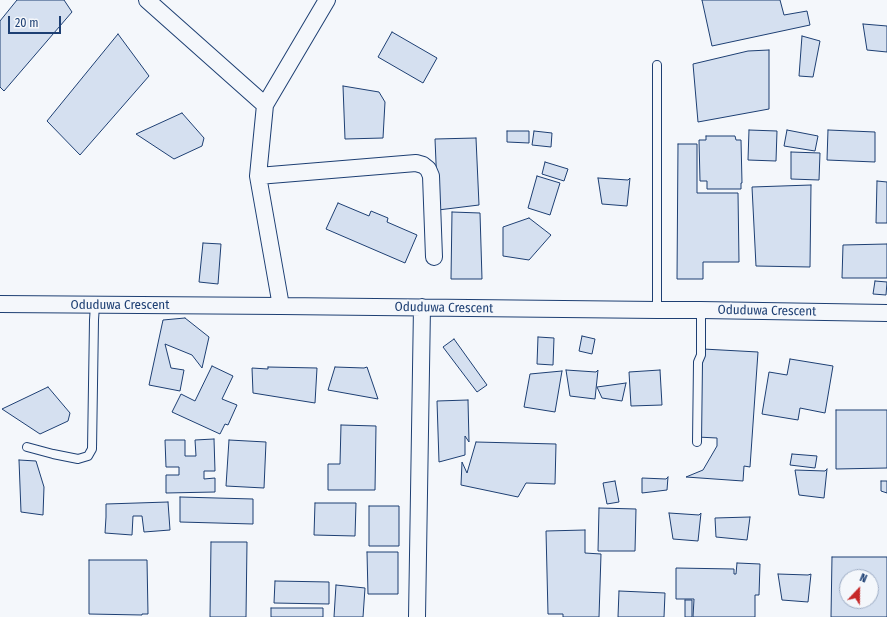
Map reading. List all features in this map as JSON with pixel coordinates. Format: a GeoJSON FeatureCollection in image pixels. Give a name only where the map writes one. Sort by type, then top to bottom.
{"type":"FeatureCollection","features":[{"type":"Feature","properties":{"kind":"street"},"geometry":{"type":"LineString","coordinates":[[148,0],[265,105]]}},
{"type":"Feature","properties":{"kind":"street"},"geometry":{"type":"LineString","coordinates":[[281,306],[258,176],[265,105],[327,0]]}},
{"type":"Feature","properties":{"kind":"street"},"geometry":{"type":"LineString","coordinates":[[258,176],[416,164],[422,165],[428,169],[430,176],[434,257]]}},
{"type":"Feature","properties":{"kind":"street","name":"Oduduwa Crescent"},"geometry":{"type":"LineString","coordinates":[[0,304],[422,307],[887,313]]}},
{"type":"Feature","properties":{"kind":"street"},"geometry":{"type":"LineString","coordinates":[[417,617],[422,307]]}},
{"type":"Feature","properties":{"kind":"lane"},"geometry":{"type":"LineString","coordinates":[[657,66],[657,310]]}},
{"type":"Feature","properties":{"kind":"lane"},"geometry":{"type":"LineString","coordinates":[[27,447],[78,459],[88,456],[92,449],[94,320],[96,305]]}},
{"type":"Feature","properties":{"kind":"lane"},"geometry":{"type":"LineString","coordinates":[[697,442],[698,362],[701,355],[701,310]]}},
{"type":"Feature","properties":{"kind":"building"},"geometry":{"type":"Polygon","coordinates":[[[17,0],[64,0],[72,12],[4,91],[0,87],[0,21],[17,0]]]}},
{"type":"Feature","properties":{"kind":"building"},"geometry":{"type":"Polygon","coordinates":[[[702,0],[780,0],[784,15],[807,11],[810,25],[712,46],[702,0]]]}},
{"type":"Feature","properties":{"kind":"building"},"geometry":{"type":"Polygon","coordinates":[[[863,24],[887,26],[887,52],[867,50],[863,24]]]}},
{"type":"Feature","properties":{"kind":"building"},"geometry":{"type":"Polygon","coordinates":[[[392,32],[437,58],[423,83],[378,57],[392,32]]]}},
{"type":"Feature","properties":{"kind":"building"},"geometry":{"type":"Polygon","coordinates":[[[118,34],[149,76],[80,155],[47,121],[118,34]]]}},
{"type":"Feature","properties":{"kind":"building"},"geometry":{"type":"Polygon","coordinates":[[[802,36],[820,41],[813,77],[799,76],[802,36]]]}},
{"type":"Feature","properties":{"kind":"building"},"geometry":{"type":"Polygon","coordinates":[[[769,50],[769,109],[698,122],[693,64],[748,51],[769,50]]]}},
{"type":"Feature","properties":{"kind":"building"},"geometry":{"type":"Polygon","coordinates":[[[343,86],[379,92],[385,102],[383,138],[345,139],[343,86]]]}},
{"type":"Feature","properties":{"kind":"building"},"geometry":{"type":"Polygon","coordinates":[[[182,113],[204,138],[202,146],[174,159],[136,134],[182,113]]]}},
{"type":"Feature","properties":{"kind":"building"},"geometry":{"type":"Polygon","coordinates":[[[749,130],[777,131],[776,161],[748,160],[749,130]]]}},
{"type":"Feature","properties":{"kind":"building"},"geometry":{"type":"Polygon","coordinates":[[[787,130],[818,136],[815,151],[784,146],[787,130]]]}},
{"type":"Feature","properties":{"kind":"building"},"geometry":{"type":"Polygon","coordinates":[[[828,130],[875,132],[875,162],[827,160],[828,130]]]}},
{"type":"Feature","properties":{"kind":"building"},"geometry":{"type":"Polygon","coordinates":[[[507,131],[529,131],[529,143],[507,142],[507,131]]]}},
{"type":"Feature","properties":{"kind":"building"},"geometry":{"type":"Polygon","coordinates":[[[534,131],[552,133],[551,147],[532,145],[534,131]]]}},
{"type":"Feature","properties":{"kind":"building"},"geometry":{"type":"Polygon","coordinates":[[[706,136],[735,136],[736,140],[741,140],[741,189],[707,189],[707,181],[700,181],[699,140],[706,140],[706,136]]]}},
{"type":"Feature","properties":{"kind":"building"},"geometry":{"type":"Polygon","coordinates":[[[476,138],[479,205],[438,210],[435,139],[476,138]]]}},
{"type":"Feature","properties":{"kind":"building"},"geometry":{"type":"Polygon","coordinates":[[[678,144],[697,144],[697,193],[738,193],[739,262],[703,262],[703,279],[677,279],[678,144]]]}},
{"type":"Feature","properties":{"kind":"building"},"geometry":{"type":"Polygon","coordinates":[[[791,152],[820,153],[819,180],[791,179],[791,152]]]}},
{"type":"Feature","properties":{"kind":"building"},"geometry":{"type":"Polygon","coordinates":[[[545,162],[568,169],[564,181],[542,174],[545,162]]]}},
{"type":"Feature","properties":{"kind":"building"},"geometry":{"type":"Polygon","coordinates":[[[537,176],[560,183],[550,215],[528,208],[537,176]]]}},
{"type":"Feature","properties":{"kind":"building"},"geometry":{"type":"Polygon","coordinates":[[[598,178],[628,180],[630,178],[627,206],[602,204],[598,178]]]}},
{"type":"Feature","properties":{"kind":"building"},"geometry":{"type":"Polygon","coordinates":[[[877,181],[887,182],[887,223],[876,223],[877,181]]]}},
{"type":"Feature","properties":{"kind":"building"},"geometry":{"type":"Polygon","coordinates":[[[811,185],[810,267],[756,266],[752,187],[811,185]]]}},
{"type":"Feature","properties":{"kind":"building"},"geometry":{"type":"Polygon","coordinates":[[[338,203],[369,216],[371,211],[388,218],[387,222],[417,235],[405,263],[326,229],[338,203]]]}},
{"type":"Feature","properties":{"kind":"building"},"geometry":{"type":"Polygon","coordinates":[[[452,212],[480,213],[482,279],[451,279],[452,212]]]}},
{"type":"Feature","properties":{"kind":"building"},"geometry":{"type":"Polygon","coordinates":[[[529,218],[551,235],[529,260],[503,256],[503,227],[529,218]]]}},
{"type":"Feature","properties":{"kind":"building"},"geometry":{"type":"Polygon","coordinates":[[[203,243],[221,244],[218,284],[199,282],[203,243]]]}},
{"type":"Feature","properties":{"kind":"building"},"geometry":{"type":"Polygon","coordinates":[[[887,244],[887,278],[842,278],[843,245],[887,244]]]}},
{"type":"Feature","properties":{"kind":"building"},"geometry":{"type":"Polygon","coordinates":[[[875,281],[887,282],[886,295],[873,294],[875,281]]]}},
{"type":"Feature","properties":{"kind":"building"},"geometry":{"type":"Polygon","coordinates":[[[185,318],[209,337],[202,368],[192,355],[165,344],[171,368],[184,370],[180,391],[149,385],[163,320],[185,318]]]}},
{"type":"Feature","properties":{"kind":"building"},"geometry":{"type":"Polygon","coordinates":[[[582,336],[595,339],[592,354],[579,351],[582,336]]]}},
{"type":"Feature","properties":{"kind":"building"},"geometry":{"type":"Polygon","coordinates":[[[538,337],[554,338],[553,365],[537,364],[538,337]]]}},
{"type":"Feature","properties":{"kind":"building"},"geometry":{"type":"Polygon","coordinates":[[[454,339],[487,385],[477,392],[443,347],[454,339]]]}},
{"type":"Feature","properties":{"kind":"building"},"geometry":{"type":"Polygon","coordinates":[[[703,349],[758,352],[750,467],[744,466],[743,481],[686,477],[703,470],[717,446],[717,438],[697,437],[703,349]]]}},
{"type":"Feature","properties":{"kind":"building"},"geometry":{"type":"Polygon","coordinates":[[[790,359],[833,366],[825,413],[800,408],[798,420],[762,414],[769,372],[787,375],[790,359]]]}},
{"type":"Feature","properties":{"kind":"building"},"geometry":{"type":"Polygon","coordinates":[[[212,366],[233,376],[222,399],[237,405],[228,425],[225,424],[220,434],[172,412],[181,394],[195,401],[212,366]]]}},
{"type":"Feature","properties":{"kind":"building"},"geometry":{"type":"Polygon","coordinates":[[[268,367],[317,368],[315,403],[253,393],[252,368],[268,369],[268,367]]]}},
{"type":"Feature","properties":{"kind":"building"},"geometry":{"type":"Polygon","coordinates":[[[335,367],[367,367],[378,399],[328,390],[335,367]]]}},
{"type":"Feature","properties":{"kind":"building"},"geometry":{"type":"Polygon","coordinates":[[[566,370],[596,372],[598,370],[595,399],[570,396],[566,370]]]}},
{"type":"Feature","properties":{"kind":"building"},"geometry":{"type":"Polygon","coordinates":[[[660,370],[662,405],[631,406],[629,372],[660,370]]]}},
{"type":"Feature","properties":{"kind":"building"},"geometry":{"type":"Polygon","coordinates":[[[562,371],[555,412],[524,407],[530,374],[562,371]]]}},
{"type":"Feature","properties":{"kind":"building"},"geometry":{"type":"Polygon","coordinates":[[[626,383],[622,401],[602,398],[597,387],[626,383]]]}},
{"type":"Feature","properties":{"kind":"building"},"geometry":{"type":"Polygon","coordinates":[[[48,387],[70,413],[68,421],[40,434],[2,409],[48,387]]]}},
{"type":"Feature","properties":{"kind":"building"},"geometry":{"type":"Polygon","coordinates":[[[468,400],[469,442],[465,436],[465,455],[439,462],[437,401],[468,400]]]}},
{"type":"Feature","properties":{"kind":"building"},"geometry":{"type":"Polygon","coordinates":[[[836,410],[887,410],[887,468],[836,469],[836,410]]]}},
{"type":"Feature","properties":{"kind":"building"},"geometry":{"type":"Polygon","coordinates":[[[341,425],[376,426],[375,490],[328,490],[328,464],[340,464],[341,425]]]}},
{"type":"Feature","properties":{"kind":"building"},"geometry":{"type":"Polygon","coordinates":[[[214,439],[215,471],[204,471],[204,479],[215,478],[215,492],[166,493],[166,475],[179,475],[179,467],[166,467],[165,440],[185,440],[185,456],[196,456],[195,440],[214,439]]]}},
{"type":"Feature","properties":{"kind":"building"},"geometry":{"type":"Polygon","coordinates":[[[229,440],[266,442],[264,488],[226,486],[229,440]]]}},
{"type":"Feature","properties":{"kind":"building"},"geometry":{"type":"Polygon","coordinates":[[[476,442],[556,444],[555,484],[526,483],[518,497],[461,485],[462,462],[467,473],[476,442]]]}},
{"type":"Feature","properties":{"kind":"building"},"geometry":{"type":"Polygon","coordinates":[[[792,454],[817,456],[815,468],[790,465],[792,454]]]}},
{"type":"Feature","properties":{"kind":"building"},"geometry":{"type":"Polygon","coordinates":[[[19,460],[36,461],[44,487],[43,515],[21,512],[19,460]]]}},
{"type":"Feature","properties":{"kind":"building"},"geometry":{"type":"Polygon","coordinates":[[[827,469],[824,498],[799,495],[795,470],[825,471],[827,469]]]}},
{"type":"Feature","properties":{"kind":"building"},"geometry":{"type":"Polygon","coordinates":[[[668,477],[667,490],[642,493],[642,478],[666,479],[668,477]]]}},
{"type":"Feature","properties":{"kind":"building"},"geometry":{"type":"Polygon","coordinates":[[[615,481],[619,502],[607,504],[603,483],[615,481]]]}},
{"type":"Feature","properties":{"kind":"building"},"geometry":{"type":"Polygon","coordinates":[[[881,481],[887,481],[887,493],[881,491],[881,481]]]}},
{"type":"Feature","properties":{"kind":"building"},"geometry":{"type":"Polygon","coordinates":[[[180,497],[253,499],[253,524],[180,522],[180,497]]]}},
{"type":"Feature","properties":{"kind":"building"},"geometry":{"type":"Polygon","coordinates":[[[168,502],[170,530],[144,532],[142,516],[133,516],[132,535],[105,533],[106,504],[168,502]]]}},
{"type":"Feature","properties":{"kind":"building"},"geometry":{"type":"Polygon","coordinates":[[[315,503],[356,503],[355,536],[314,535],[315,503]]]}},
{"type":"Feature","properties":{"kind":"building"},"geometry":{"type":"Polygon","coordinates":[[[369,506],[399,506],[399,546],[369,546],[369,506]]]}},
{"type":"Feature","properties":{"kind":"building"},"geometry":{"type":"Polygon","coordinates":[[[599,508],[636,509],[635,551],[598,551],[599,508]]]}},
{"type":"Feature","properties":{"kind":"building"},"geometry":{"type":"Polygon","coordinates":[[[669,513],[699,515],[701,513],[698,541],[673,539],[669,513]]]}},
{"type":"Feature","properties":{"kind":"building"},"geometry":{"type":"Polygon","coordinates":[[[750,517],[747,540],[716,537],[715,518],[750,517]]]}},
{"type":"Feature","properties":{"kind":"building"},"geometry":{"type":"Polygon","coordinates":[[[585,530],[585,553],[601,554],[599,617],[563,617],[563,614],[548,614],[546,531],[585,530]]]}},
{"type":"Feature","properties":{"kind":"building"},"geometry":{"type":"Polygon","coordinates":[[[211,542],[247,542],[246,617],[210,617],[211,542]]]}},
{"type":"Feature","properties":{"kind":"building"},"geometry":{"type":"Polygon","coordinates":[[[367,552],[398,552],[398,594],[368,594],[367,552]]]}},
{"type":"Feature","properties":{"kind":"building"},"geometry":{"type":"Polygon","coordinates":[[[832,557],[887,557],[887,617],[831,617],[832,557]]]}},
{"type":"Feature","properties":{"kind":"building"},"geometry":{"type":"Polygon","coordinates":[[[89,560],[147,560],[148,614],[89,614],[89,560]]]}},
{"type":"Feature","properties":{"kind":"building"},"geometry":{"type":"Polygon","coordinates":[[[737,563],[760,564],[759,595],[755,595],[755,617],[693,617],[694,599],[676,599],[676,568],[734,569],[734,574],[736,574],[737,563]]]}},
{"type":"Feature","properties":{"kind":"building"},"geometry":{"type":"Polygon","coordinates":[[[778,574],[811,574],[808,602],[782,600],[778,574]]]}},
{"type":"Feature","properties":{"kind":"building"},"geometry":{"type":"Polygon","coordinates":[[[275,581],[329,582],[329,604],[274,603],[275,581]]]}},
{"type":"Feature","properties":{"kind":"building"},"geometry":{"type":"Polygon","coordinates":[[[336,585],[365,588],[363,617],[334,617],[336,585]]]}},
{"type":"Feature","properties":{"kind":"building"},"geometry":{"type":"Polygon","coordinates":[[[619,591],[665,593],[664,617],[618,617],[619,591]]]}},
{"type":"Feature","properties":{"kind":"building"},"geometry":{"type":"Polygon","coordinates":[[[685,600],[692,600],[692,617],[685,617],[685,600]]]}},
{"type":"Feature","properties":{"kind":"building"},"geometry":{"type":"Polygon","coordinates":[[[271,608],[323,608],[323,617],[271,617],[271,608]]]}}]}
